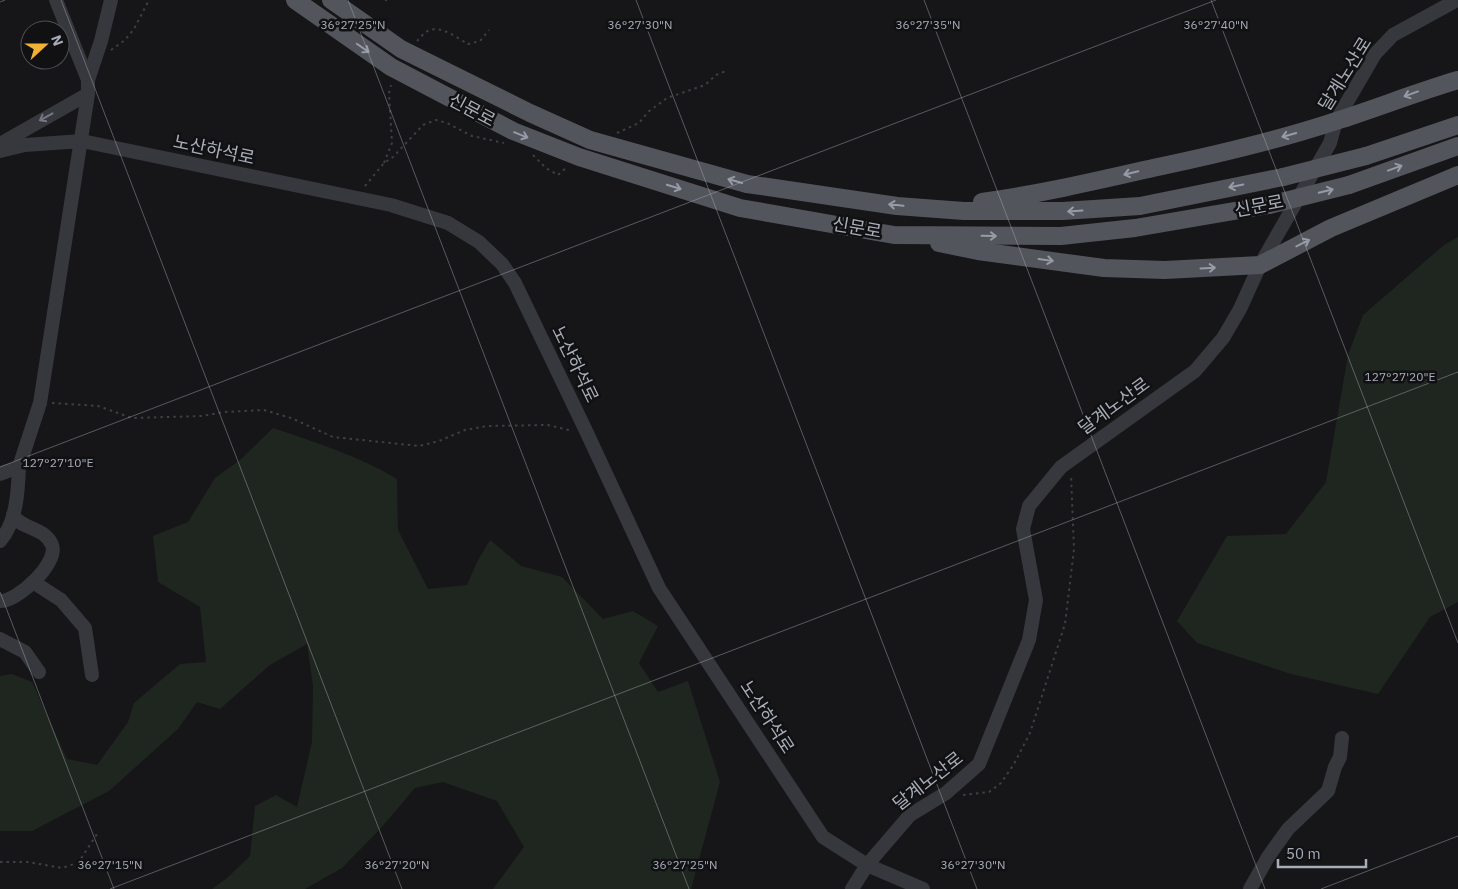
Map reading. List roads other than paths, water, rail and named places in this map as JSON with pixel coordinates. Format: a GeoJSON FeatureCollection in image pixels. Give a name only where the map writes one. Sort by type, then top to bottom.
{"type":"FeatureCollection","features":[{"type":"Feature","properties":{"kind":"main road","name":"신문로"},"geometry":{"type":"LineString","coordinates":[[295,0],[391,67],[513,132],[579,158],[740,208],[894,235],[1061,236],[1135,228],[1269,205],[1350,185],[1458,146]]}},
{"type":"Feature","properties":{"kind":"main road","name":"신문로"},"geometry":{"type":"LineString","coordinates":[[331,0],[400,49],[530,114],[590,140],[747,184],[897,206],[964,211],[1063,211],[1140,206],[1283,176],[1366,156],[1458,125]]}},
{"type":"Feature","properties":{"kind":"main road"},"geometry":{"type":"LineString","coordinates":[[924,207],[1022,197],[1247,147],[1336,121],[1458,80]]}},
{"type":"Feature","properties":{"kind":"main road"},"geometry":{"type":"LineString","coordinates":[[894,235],[978,251],[1104,268],[1164,270],[1260,265],[1331,228],[1458,175]]}},
{"type":"Feature","properties":{"kind":"street"},"geometry":{"type":"LineString","coordinates":[[56,0],[88,87]]}},
{"type":"Feature","properties":{"kind":"street"},"geometry":{"type":"LineString","coordinates":[[0,541],[6,533],[13,515],[18,490],[19,467],[40,403],[82,141],[88,87],[111,0]]}},
{"type":"Feature","properties":{"kind":"street","name":"달계노산로"},"geometry":{"type":"LineString","coordinates":[[852,889],[867,865],[910,815],[946,793],[980,764],[1029,640],[1036,600],[1023,529],[1029,506],[1061,467],[1194,371],[1223,338],[1240,309],[1260,265],[1330,143],[1336,121],[1376,54],[1393,35],[1457,0]]}},
{"type":"Feature","properties":{"kind":"street"},"geometry":{"type":"LineString","coordinates":[[0,144],[88,87]]}},
{"type":"Feature","properties":{"kind":"street","name":"노산하석로"},"geometry":{"type":"LineString","coordinates":[[0,151],[25,145],[82,141],[391,205],[448,223],[479,242],[502,264],[515,283],[659,588],[823,837],[867,865],[923,889]]}},
{"type":"Feature","properties":{"kind":"street"},"geometry":{"type":"LineString","coordinates":[[0,474],[19,467]]}},
{"type":"Feature","properties":{"kind":"street"},"geometry":{"type":"LineString","coordinates":[[0,601],[8,600],[15,596],[33,582],[51,559],[54,550],[52,544],[38,530],[15,520],[13,515]]}},
{"type":"Feature","properties":{"kind":"street"},"geometry":{"type":"LineString","coordinates":[[33,582],[61,600],[85,628],[92,675]]}},
{"type":"Feature","properties":{"kind":"street"},"geometry":{"type":"LineString","coordinates":[[0,639],[25,652],[39,672]]}},
{"type":"Feature","properties":{"kind":"street"},"geometry":{"type":"LineString","coordinates":[[1250,889],[1268,857],[1288,829],[1328,791],[1340,757],[1342,738]]}}]}
